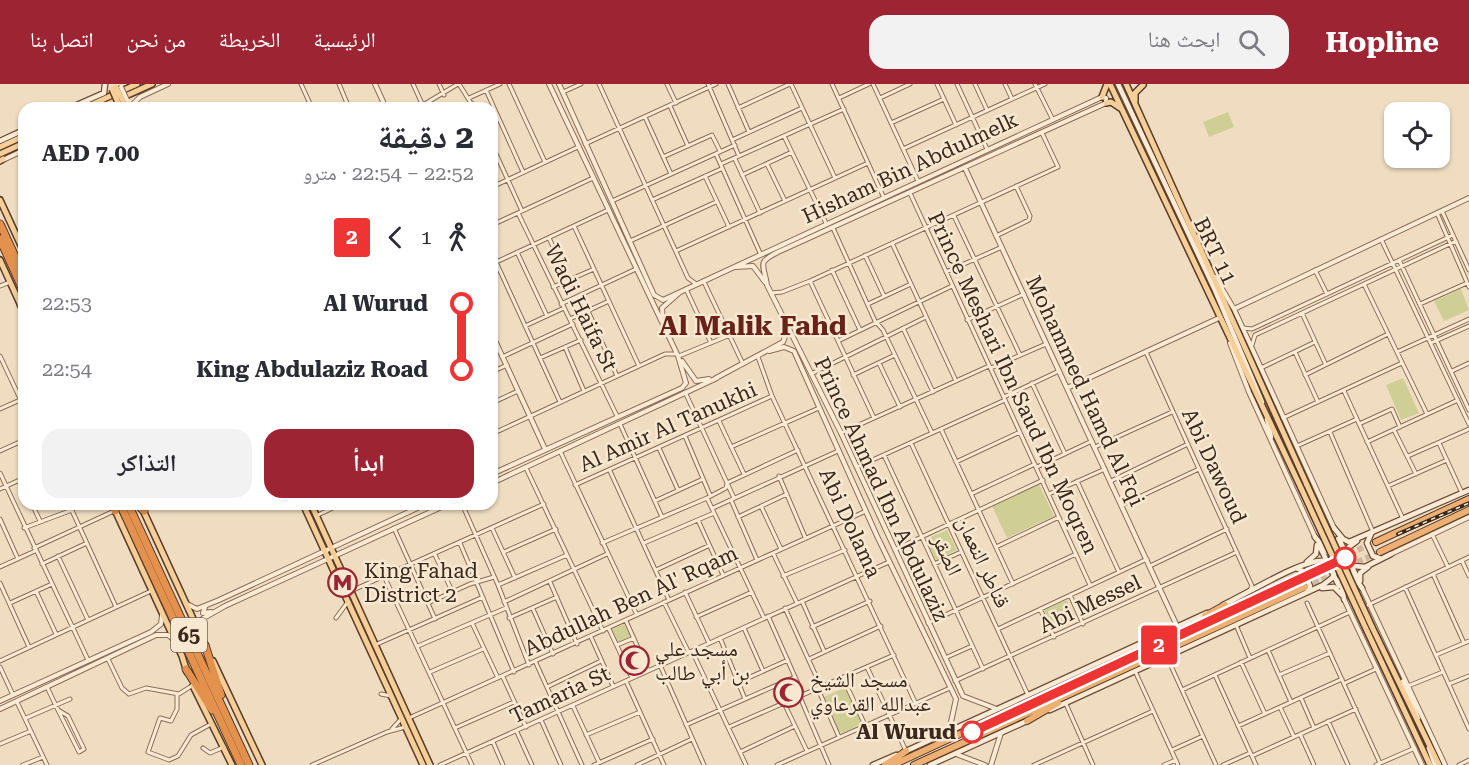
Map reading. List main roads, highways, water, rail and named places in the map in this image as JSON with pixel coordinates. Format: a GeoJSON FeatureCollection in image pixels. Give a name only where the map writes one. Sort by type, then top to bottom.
{"type":"FeatureCollection","features":[{"type":"Feature","properties":{"kind":"highway"},"geometry":{"type":"LineString","coordinates":[[0,224],[18,276]]}},
{"type":"Feature","properties":{"kind":"highway"},"geometry":{"type":"LineString","coordinates":[[0,240],[18,266]]}},
{"type":"Feature","properties":{"kind":"highway"},"geometry":{"type":"LineString","coordinates":[[1376,542],[1469,499]]}},
{"type":"Feature","properties":{"kind":"highway","name":"65"},"geometry":{"type":"LineString","coordinates":[[123,510],[241,765]]}},
{"type":"Feature","properties":{"kind":"highway","name":"65"},"geometry":{"type":"LineString","coordinates":[[131,510],[249,765]]}},
{"type":"Feature","properties":{"kind":"highway"},"geometry":{"type":"LineString","coordinates":[[1380,552],[1469,510]]}},
{"type":"Feature","properties":{"kind":"highway"},"geometry":{"type":"LineString","coordinates":[[893,765],[1300,576]]}},
{"type":"Feature","properties":{"kind":"highway"},"geometry":{"type":"LineString","coordinates":[[914,765],[1305,587]]}},
{"type":"Feature","properties":{"kind":"highway"},"geometry":{"type":"LineString","coordinates":[[1166,639],[1225,605]]}},
{"type":"Feature","properties":{"kind":"highway"},"geometry":{"type":"LineString","coordinates":[[206,645],[228,717]]}},
{"type":"Feature","properties":{"kind":"highway"},"geometry":{"type":"LineString","coordinates":[[186,669],[213,711],[218,714]]}},
{"type":"Feature","properties":{"kind":"highway"},"geometry":{"type":"LineString","coordinates":[[1027,721],[1088,685]]}},
{"type":"Feature","properties":{"kind":"highway"},"geometry":{"type":"LineString","coordinates":[[885,765],[906,751]]}},
{"type":"Feature","properties":{"kind":"main road"},"geometry":{"type":"LineString","coordinates":[[97,102],[137,84]]}},
{"type":"Feature","properties":{"kind":"main road"},"geometry":{"type":"LineString","coordinates":[[112,102],[152,84]]}},
{"type":"Feature","properties":{"kind":"main road"},"geometry":{"type":"LineString","coordinates":[[1108,84],[1104,100],[1122,110]]}},
{"type":"Feature","properties":{"kind":"main road"},"geometry":{"type":"LineString","coordinates":[[1108,84],[1230,343],[1304,487]]}},
{"type":"Feature","properties":{"kind":"main road","name":"BRT 11"},"geometry":{"type":"LineString","coordinates":[[1118,84],[1215,288],[1259,391],[1271,437]]}},
{"type":"Feature","properties":{"kind":"main road"},"geometry":{"type":"LineString","coordinates":[[1126,84],[1430,765]]}},
{"type":"Feature","properties":{"kind":"main road"},"geometry":{"type":"LineString","coordinates":[[1135,103],[1135,93],[1142,84]]}},
{"type":"Feature","properties":{"kind":"main road"},"geometry":{"type":"LineString","coordinates":[[84,102],[114,86],[122,102]]}},
{"type":"Feature","properties":{"kind":"main road"},"geometry":{"type":"LineString","coordinates":[[0,141],[18,133]]}},
{"type":"Feature","properties":{"kind":"main road"},"geometry":{"type":"LineString","coordinates":[[0,147],[18,139]]}},
{"type":"Feature","properties":{"kind":"main road"},"geometry":{"type":"LineString","coordinates":[[1,159],[18,146]]}},
{"type":"Feature","properties":{"kind":"main road"},"geometry":{"type":"LineString","coordinates":[[0,200],[18,238]]}},
{"type":"Feature","properties":{"kind":"main road"},"geometry":{"type":"LineString","coordinates":[[0,205],[11,221]]}},
{"type":"Feature","properties":{"kind":"main road"},"geometry":{"type":"LineString","coordinates":[[0,260],[18,299]]}},
{"type":"Feature","properties":{"kind":"main road"},"geometry":{"type":"LineString","coordinates":[[1215,288],[1230,302]]}},
{"type":"Feature","properties":{"kind":"main road"},"geometry":{"type":"LineString","coordinates":[[1334,528],[1343,539],[1349,542],[1469,490]]}},
{"type":"Feature","properties":{"kind":"main road"},"geometry":{"type":"LineString","coordinates":[[115,510],[193,685],[232,763]]}},
{"type":"Feature","properties":{"kind":"main road"},"geometry":{"type":"LineString","coordinates":[[142,510],[262,765]]}},
{"type":"Feature","properties":{"kind":"main road"},"geometry":{"type":"LineString","coordinates":[[306,510],[423,765]]}},
{"type":"Feature","properties":{"kind":"main road"},"geometry":{"type":"LineString","coordinates":[[313,510],[430,765]]}},
{"type":"Feature","properties":{"kind":"main road"},"geometry":{"type":"LineString","coordinates":[[1315,537],[1322,545],[1330,544],[1334,540],[1334,528]]}},
{"type":"Feature","properties":{"kind":"main road"},"geometry":{"type":"LineString","coordinates":[[1334,528],[1362,588]]}},
{"type":"Feature","properties":{"kind":"main road"},"geometry":{"type":"LineString","coordinates":[[929,765],[1323,585],[1334,575],[1346,551],[1354,542],[1373,532]]}},
{"type":"Feature","properties":{"kind":"main road"},"geometry":{"type":"LineString","coordinates":[[1373,532],[1367,541],[1373,556],[1379,558],[1391,554]]}},
{"type":"Feature","properties":{"kind":"main road"},"geometry":{"type":"LineString","coordinates":[[1315,537],[1344,599]]}},
{"type":"Feature","properties":{"kind":"main road"},"geometry":{"type":"LineString","coordinates":[[1315,537],[1362,588]]}},
{"type":"Feature","properties":{"kind":"main road"},"geometry":{"type":"LineString","coordinates":[[1281,576],[1314,557],[1317,550],[1315,537]]}},
{"type":"Feature","properties":{"kind":"main road"},"geometry":{"type":"LineString","coordinates":[[1338,539],[1342,592]]}},
{"type":"Feature","properties":{"kind":"main road"},"geometry":{"type":"LineString","coordinates":[[873,765],[1225,605],[1310,562],[1327,561],[1340,565],[1365,567],[1391,554]]}},
{"type":"Feature","properties":{"kind":"main road"},"geometry":{"type":"LineString","coordinates":[[1362,588],[1359,577],[1362,571],[1391,554]]}},
{"type":"Feature","properties":{"kind":"main road"},"geometry":{"type":"LineString","coordinates":[[1281,576],[1297,570],[1303,571],[1310,590],[1302,595]]}},
{"type":"Feature","properties":{"kind":"main road"},"geometry":{"type":"LineString","coordinates":[[1344,599],[1345,586],[1355,583],[1362,588]]}},
{"type":"Feature","properties":{"kind":"main road"},"geometry":{"type":"LineString","coordinates":[[1302,595],[1329,586],[1341,592],[1344,599]]}},
{"type":"Feature","properties":{"kind":"main road"},"geometry":{"type":"LineString","coordinates":[[1172,647],[1235,625]]}},
{"type":"Feature","properties":{"kind":"main road"},"geometry":{"type":"LineString","coordinates":[[1369,629],[1418,719],[1437,765]]}},
{"type":"Feature","properties":{"kind":"main road"},"geometry":{"type":"LineString","coordinates":[[1036,691],[1081,678]]}},
{"type":"Feature","properties":{"kind":"tunnel"},"geometry":{"type":"LineString","coordinates":[[1341,557],[1376,542]]}},
{"type":"Feature","properties":{"kind":"tunnel"},"geometry":{"type":"LineString","coordinates":[[1349,566],[1380,552]]}},
{"type":"Feature","properties":{"kind":"tunnel"},"geometry":{"type":"LineString","coordinates":[[1300,576],[1332,561]]}},
{"type":"Feature","properties":{"kind":"tunnel"},"geometry":{"type":"LineString","coordinates":[[1305,587],[1337,572]]}},
{"type":"Feature","properties":{"kind":"railway"},"geometry":{"type":"LineString","coordinates":[[1398,534],[1469,503]]}},
{"type":"Feature","properties":{"kind":"railway"},"geometry":{"type":"LineString","coordinates":[[1023,711],[1282,592]]}},
{"type":"Feature","properties":{"kind":"metro line","name":"2"},"geometry":{"type":"LineString","coordinates":[[972,732],[1345,558]]}},
{"type":"Feature","properties":{"kind":"place","name":"King Fahad District 2"},"geometry":{"type":"Point","coordinates":[343,583]}},
{"type":"Feature","properties":{"kind":"place","name":"مسجد علي بن أبي طالب"},"geometry":{"type":"Point","coordinates":[634,661]}},
{"type":"Feature","properties":{"kind":"place","name":"مسجد الشيخ عبدالله القرعاوي"},"geometry":{"type":"Point","coordinates":[789,692]}},
{"type":"Feature","properties":{"kind":"place","name":"Al Wurud"},"geometry":{"type":"Point","coordinates":[972,732]}},
{"type":"Feature","properties":{"kind":"district","name":"Al Malik Fahd"},"geometry":{"type":"Point","coordinates":[753,326]}}]}
